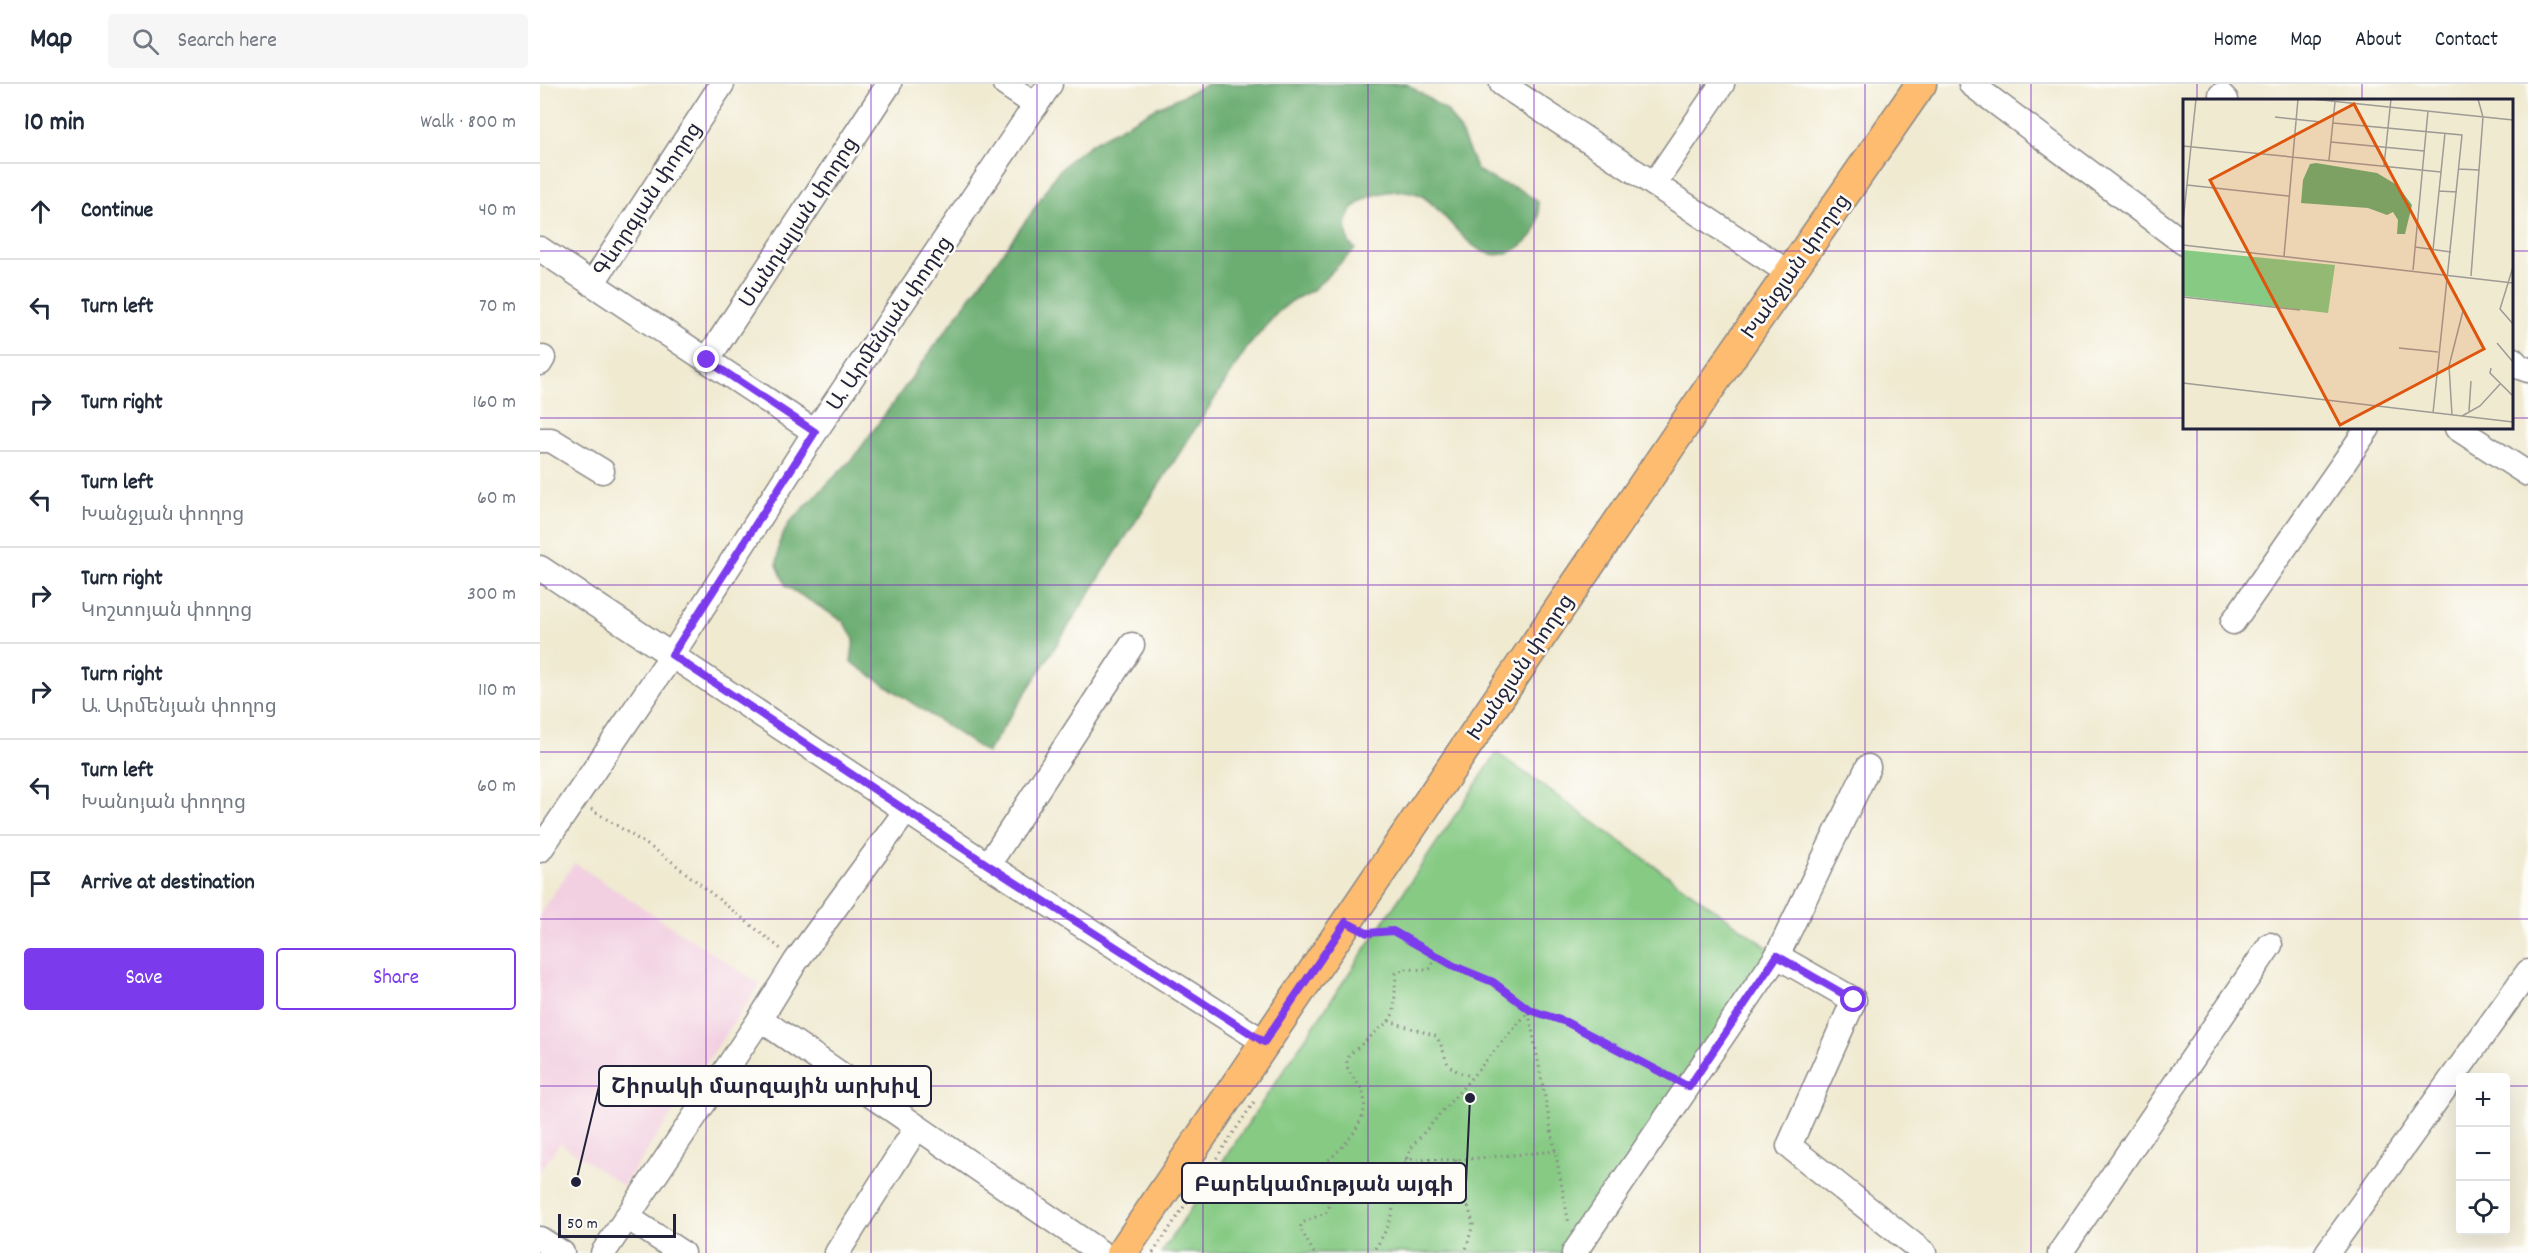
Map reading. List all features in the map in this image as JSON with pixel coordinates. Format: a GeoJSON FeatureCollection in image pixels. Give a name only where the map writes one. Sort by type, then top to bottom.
{"type":"FeatureCollection","features":[{"type":"Feature","properties":{"kind":"main road","name":"Խանջյան փողոց"},"geometry":{"type":"LineString","coordinates":[[1122,1253],[1346,922],[1921,84]]}},
{"type":"Feature","properties":{"kind":"street","name":"Գևորգյան փողոց"},"geometry":{"type":"LineString","coordinates":[[592,284],[722,84]]}},
{"type":"Feature","properties":{"kind":"street","name":"Մանդալյան փողոց"},"geometry":{"type":"LineString","coordinates":[[707,360],[889,84]]}},
{"type":"Feature","properties":{"kind":"street"},"geometry":{"type":"LineString","coordinates":[[1005,84],[1036,105]]}},
{"type":"Feature","properties":{"kind":"street","name":"Ա. Արմենյան փողոց"},"geometry":{"type":"LineString","coordinates":[[540,850],[672,655],[815,432],[1050,84]]}},
{"type":"Feature","properties":{"kind":"street"},"geometry":{"type":"LineString","coordinates":[[1503,84],[1790,273]]}},
{"type":"Feature","properties":{"kind":"street"},"geometry":{"type":"LineString","coordinates":[[1654,184],[1722,84]]}},
{"type":"Feature","properties":{"kind":"street"},"geometry":{"type":"LineString","coordinates":[[1971,84],[2183,242]]}},
{"type":"Feature","properties":{"kind":"street"},"geometry":{"type":"LineString","coordinates":[[540,249],[815,432]]}},
{"type":"Feature","properties":{"kind":"street"},"geometry":{"type":"LineString","coordinates":[[2513,361],[2528,370]]}},
{"type":"Feature","properties":{"kind":"street"},"geometry":{"type":"LineString","coordinates":[[2234,622],[2367,429]]}},
{"type":"Feature","properties":{"kind":"street"},"geometry":{"type":"LineString","coordinates":[[2459,429],[2528,474]]}},
{"type":"Feature","properties":{"kind":"street"},"geometry":{"type":"LineString","coordinates":[[540,440],[551,440],[602,471]]}},
{"type":"Feature","properties":{"kind":"street"},"geometry":{"type":"LineString","coordinates":[[540,568],[988,865],[1264,1042]]}},
{"type":"Feature","properties":{"kind":"street"},"geometry":{"type":"LineString","coordinates":[[988,865],[1132,645]]}},
{"type":"Feature","properties":{"kind":"street"},"geometry":{"type":"LineString","coordinates":[[1573,1243],[1689,1087],[1777,956],[1868,767]]}},
{"type":"Feature","properties":{"kind":"street"},"geometry":{"type":"LineString","coordinates":[[603,1253],[760,1019],[796,961],[906,811]]}},
{"type":"Feature","properties":{"kind":"street"},"geometry":{"type":"LineString","coordinates":[[2060,1253],[2270,945]]}},
{"type":"Feature","properties":{"kind":"street"},"geometry":{"type":"LineString","coordinates":[[1777,956],[1854,1000],[1789,1146],[1924,1253]]}},
{"type":"Feature","properties":{"kind":"street"},"geometry":{"type":"LineString","coordinates":[[2327,1253],[2528,972]]}},
{"type":"Feature","properties":{"kind":"street"},"geometry":{"type":"LineString","coordinates":[[760,1019],[1101,1253]]}},
{"type":"Feature","properties":{"kind":"street"},"geometry":{"type":"LineString","coordinates":[[837,1253],[917,1127]]}},
{"type":"Feature","properties":{"kind":"street"},"geometry":{"type":"LineString","coordinates":[[627,1217],[682,1253]]}},
{"type":"Feature","properties":{"kind":"street"},"geometry":{"type":"LineString","coordinates":[[540,1239],[562,1253]]}},
{"type":"Feature","properties":{"kind":"path"},"geometry":{"type":"LineString","coordinates":[[574,798],[666,857],[796,961]]}},
{"type":"Feature","properties":{"kind":"path"},"geometry":{"type":"LineString","coordinates":[[1346,922],[1367,933],[1393,931],[1436,955],[1493,982],[1529,1011],[1591,1034],[1689,1087]]}},
{"type":"Feature","properties":{"kind":"path"},"geometry":{"type":"LineString","coordinates":[[1314,1253],[1301,1234],[1300,1228],[1302,1223],[1328,1212],[1331,1206],[1332,1198],[1320,1179],[1320,1167],[1343,1149],[1356,1130],[1363,1110],[1364,1095],[1346,1063],[1357,1047],[1389,1022],[1394,1012],[1396,973],[1405,969],[1428,970],[1436,955]]}},
{"type":"Feature","properties":{"kind":"path"},"geometry":{"type":"LineString","coordinates":[[1371,1253],[1383,1240],[1405,1159],[1413,1145],[1529,1011]]}},
{"type":"Feature","properties":{"kind":"path"},"geometry":{"type":"LineString","coordinates":[[1529,1011],[1573,1243]]}},
{"type":"Feature","properties":{"kind":"path"},"geometry":{"type":"LineString","coordinates":[[1389,1022],[1436,1036],[1448,1065],[1455,1072],[1471,1076]]}},
{"type":"Feature","properties":{"kind":"path"},"geometry":{"type":"LineString","coordinates":[[1405,1159],[1456,1160],[1556,1151]]}},
{"type":"Feature","properties":{"kind":"path"},"geometry":{"type":"LineString","coordinates":[[1456,1160],[1473,1224],[1465,1253]]}},
{"type":"Feature","properties":{"kind":"shaded area"},"geometry":{"type":"Polygon","coordinates":[[[574,863],[760,984],[623,1186],[560,1143],[540,1172],[540,914],[574,863]]]}},
{"type":"Feature","properties":{"kind":"green space"},"geometry":{"type":"Polygon","coordinates":[[[1208,84],[1407,84],[1447,111],[1460,130],[1477,170],[1498,182],[1519,189],[1538,202],[1537,227],[1532,236],[1521,246],[1505,254],[1491,254],[1478,249],[1433,204],[1413,193],[1390,191],[1379,194],[1368,198],[1351,211],[1346,223],[1349,243],[1355,249],[1313,290],[1293,300],[1277,313],[1247,348],[987,753],[851,662],[854,639],[843,621],[786,586],[777,565],[779,543],[789,523],[854,457],[1030,215],[1056,174],[1072,158],[1094,142],[1158,107],[1208,84]]]}},
{"type":"Feature","properties":{"kind":"green space"},"geometry":{"type":"Polygon","coordinates":[[[1497,753],[1774,952],[1567,1253],[1161,1253],[1497,753]]]}},
{"type":"Feature","properties":{"kind":"place","name":"Բարեկամության այգի"},"geometry":{"type":"Point","coordinates":[1470,1098]}},
{"type":"Feature","properties":{"kind":"place","name":"Շիրակի մարզային արխիվ"},"geometry":{"type":"Point","coordinates":[576,1182]}},
{"type":"Feature","properties":{"kind":"route"},"geometry":{"type":"LineString","coordinates":[[707,360],[815,432],[672,655],[988,865],[1264,1042],[1346,922],[1367,933],[1393,931],[1454,966],[1493,982],[1530,1010],[1566,1022],[1689,1087],[1777,956],[1854,1000]]}}]}
